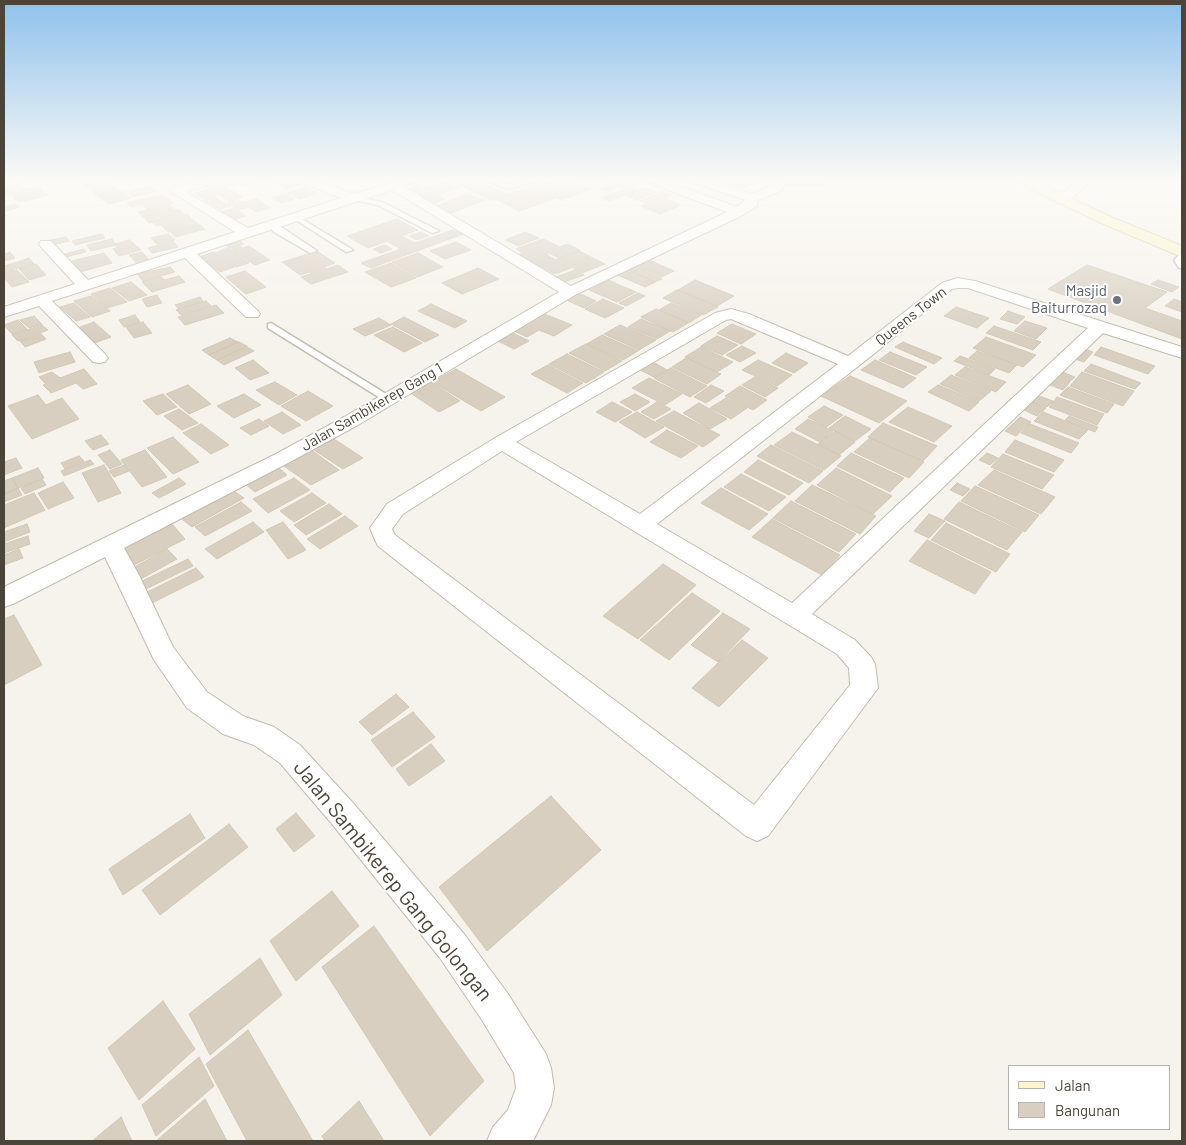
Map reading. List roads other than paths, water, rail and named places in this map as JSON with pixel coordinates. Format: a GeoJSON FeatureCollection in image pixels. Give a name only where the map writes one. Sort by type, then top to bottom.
{"type":"FeatureCollection","features":[{"type":"Feature","properties":{"kind":"street"},"geometry":{"type":"LineString","coordinates":[[471,232],[570,292]]}},
{"type":"Feature","properties":{"kind":"street","name":"Jalan Sambikerep Gang 1"},"geometry":{"type":"LineString","coordinates":[[4,598],[281,459],[388,399],[570,292],[695,232]]}},
{"type":"Feature","properties":{"kind":"street"},"geometry":{"type":"LineString","coordinates":[[1136,232],[1182,252]]}},
{"type":"Feature","properties":{"kind":"street"},"geometry":{"type":"LineString","coordinates":[[4,312],[246,233]]}},
{"type":"Feature","properties":{"kind":"street"},"geometry":{"type":"LineString","coordinates":[[46,244],[86,286]]}},
{"type":"Feature","properties":{"kind":"street"},"geometry":{"type":"LineString","coordinates":[[188,253],[252,314]]}},
{"type":"Feature","properties":{"kind":"street","name":"Queens Town"},"geometry":{"type":"LineString","coordinates":[[849,363],[947,286],[957,283],[970,284],[1182,353]]}},
{"type":"Feature","properties":{"kind":"street"},"geometry":{"type":"LineString","coordinates":[[42,300],[99,358]]}},
{"type":"Feature","properties":{"kind":"street"},"geometry":{"type":"LineString","coordinates":[[502,442],[641,525],[846,647],[862,664],[864,688],[757,826],[386,540],[381,528],[395,509],[502,442],[721,316],[732,314],[743,317],[849,363],[641,525]]}},
{"type":"Feature","properties":{"kind":"street"},"geometry":{"type":"LineString","coordinates":[[794,616],[1099,327]]}},
{"type":"Feature","properties":{"kind":"street","name":"Jalan Sambikerep Gang Golongan"},"geometry":{"type":"LineString","coordinates":[[110,544],[127,575],[163,653],[197,700],[208,710],[234,725],[264,736],[290,754],[343,814],[452,946],[495,1006],[532,1068],[535,1088],[531,1105],[522,1124],[507,1141]]}},
{"type":"Feature","properties":{"kind":"lane"},"geometry":{"type":"LineString","coordinates":[[280,232],[314,251]]}},
{"type":"Feature","properties":{"kind":"lane"},"geometry":{"type":"LineString","coordinates":[[320,232],[349,250]]}},
{"type":"Feature","properties":{"kind":"lane"},"geometry":{"type":"LineString","coordinates":[[1182,258],[1178,260],[1182,266]]}},
{"type":"Feature","properties":{"kind":"lane"},"geometry":{"type":"LineString","coordinates":[[271,326],[388,399]]}},
{"type":"Feature","properties":{"kind":"place","name":"Masjid Baiturrozaq"},"geometry":{"type":"Point","coordinates":[1117,300]}}]}
